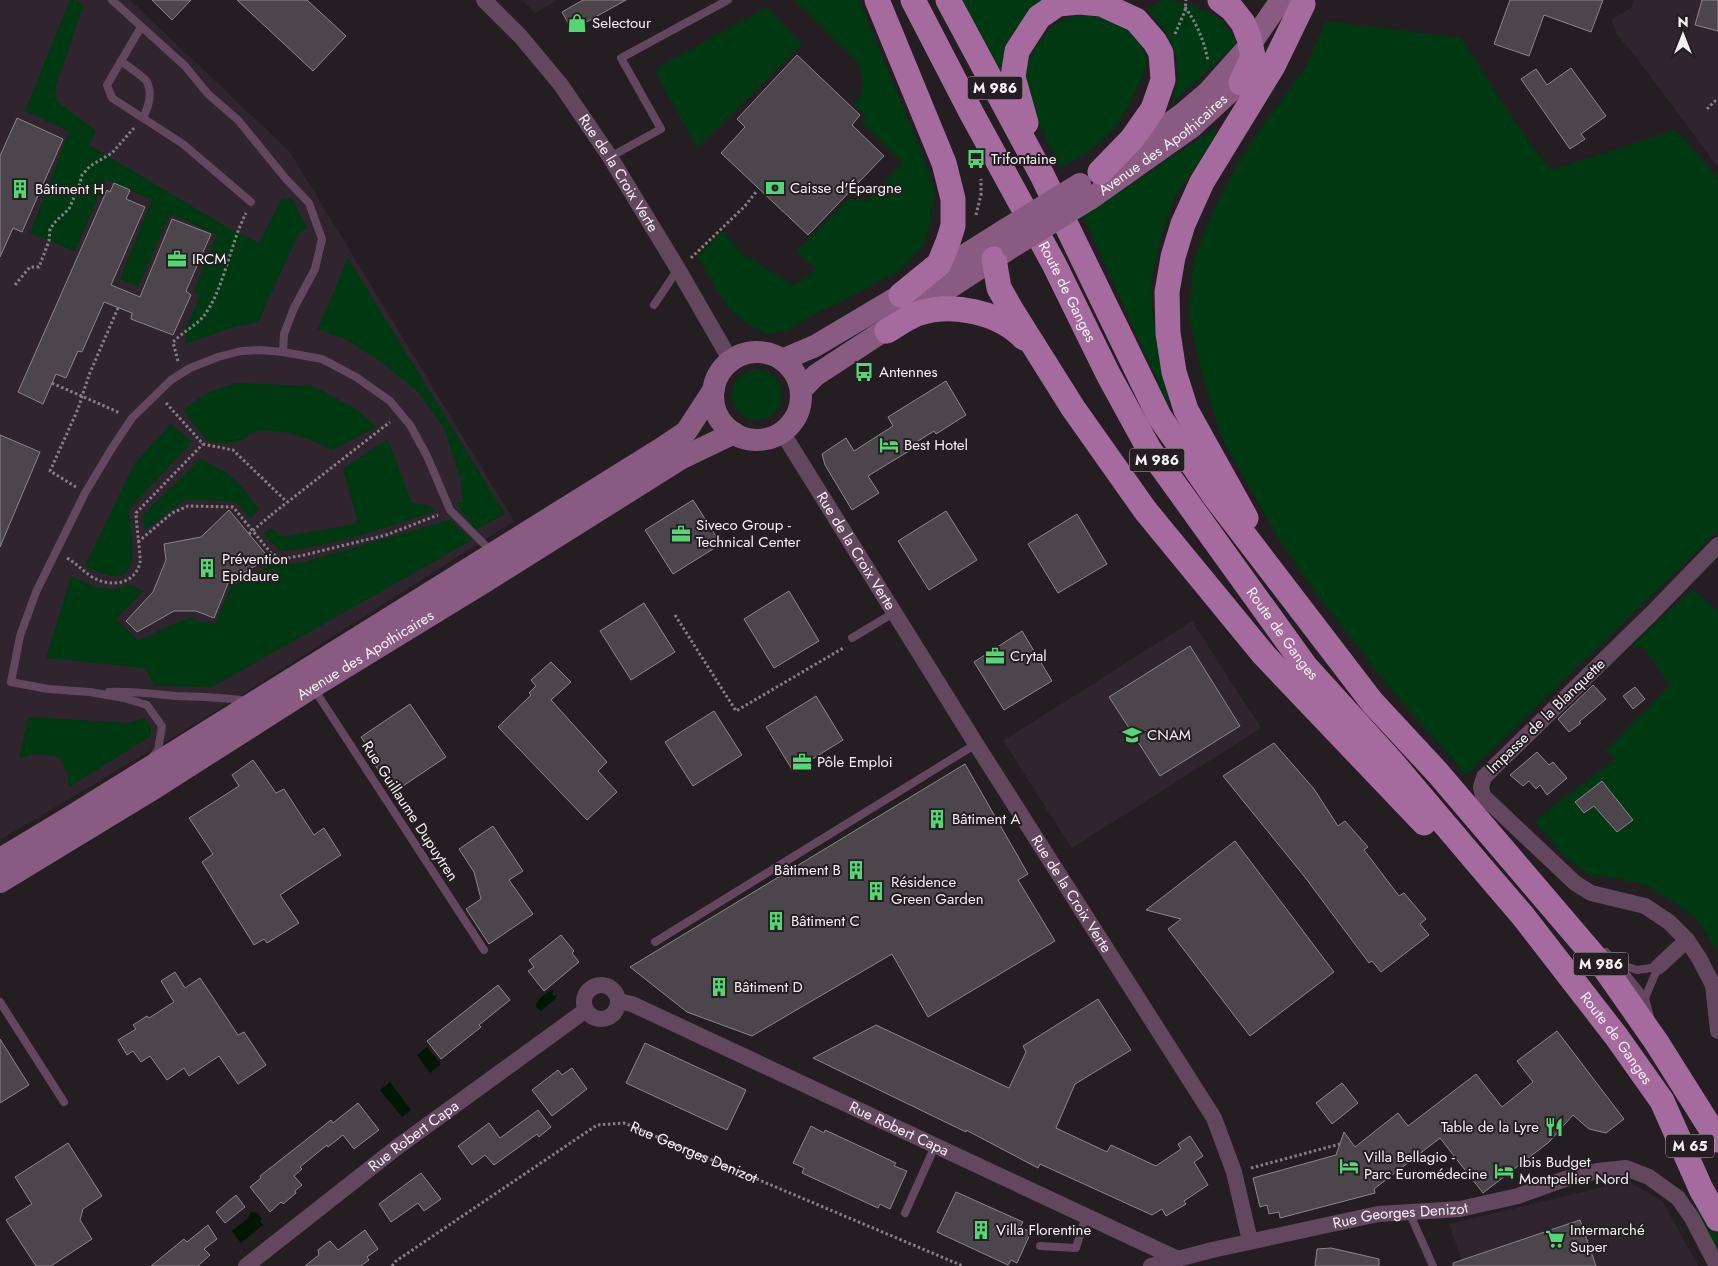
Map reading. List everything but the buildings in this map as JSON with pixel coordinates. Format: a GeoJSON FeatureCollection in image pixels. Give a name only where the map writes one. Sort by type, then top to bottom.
{"type":"FeatureCollection","features":[{"type":"Feature","properties":{"kind":"main road"},"geometry":{"type":"LineString","coordinates":[[877,0],[944,163],[953,199],[953,226],[939,264],[901,295]]}},
{"type":"Feature","properties":{"kind":"main road","name":"Route de Ganges"},"geometry":{"type":"LineString","coordinates":[[913,0],[972,114],[1054,264],[1108,374],[1149,449],[1306,667],[1392,762],[1481,866],[1616,1036],[1662,1101],[1701,1189],[1718,1219]]}},
{"type":"Feature","properties":{"kind":"main road","name":"Route de Ganges"},"geometry":{"type":"LineString","coordinates":[[948,0],[1042,176],[1159,416],[1215,497],[1278,578],[1321,638],[1372,702],[1437,772],[1606,970],[1657,1043],[1718,1140]]}},
{"type":"Feature","properties":{"kind":"main road"},"geometry":{"type":"LineString","coordinates":[[1220,0],[1232,9],[1243,23],[1250,46],[1252,56],[1241,83]]}},
{"type":"Feature","properties":{"kind":"main road"},"geometry":{"type":"LineString","coordinates":[[1278,578],[1186,410],[1174,372],[1168,332],[1168,292],[1175,248],[1183,224],[1202,182],[1273,66],[1296,1]]}},
{"type":"Feature","properties":{"kind":"main road","name":"Avenue des Apothicaires"},"geometry":{"type":"LineString","coordinates":[[801,390],[816,375],[887,331],[1005,244],[1088,187],[1182,115],[1212,88],[1250,46],[1296,1]]}},
{"type":"Feature","properties":{"kind":"main road","name":"Avenue des Apothicaires"},"geometry":{"type":"LineString","coordinates":[[1088,187],[1192,127],[1264,61],[1296,1]]}},
{"type":"Feature","properties":{"kind":"main road","name":"M 986"},"geometry":{"type":"LineString","coordinates":[[1042,176],[1020,108],[1013,77],[1017,51],[1039,18],[1058,4],[1079,2],[1101,4],[1136,20],[1155,42],[1161,54],[1163,80],[1153,109],[1132,139],[1088,187]]}},
{"type":"Feature","properties":{"kind":"main road"},"geometry":{"type":"LineString","coordinates":[[1005,244],[999,288],[1040,356]]}},
{"type":"Feature","properties":{"kind":"main road","name":"Avenue des Apothicaires"},"geometry":{"type":"LineString","coordinates":[[782,360],[815,346],[901,295],[1005,244]]}},
{"type":"Feature","properties":{"kind":"main road"},"geometry":{"type":"LineString","coordinates":[[887,331],[917,314],[952,308],[986,314],[1016,330],[1040,356]]}},
{"type":"Feature","properties":{"kind":"main road"},"geometry":{"type":"LineString","coordinates":[[714,389],[714,402],[717,414],[724,425],[734,433],[746,438],[758,440],[771,438],[791,424],[798,414],[801,390],[798,378],[782,360],[762,352],[751,352],[731,361]]}},
{"type":"Feature","properties":{"kind":"main road","name":"M 986"},"geometry":{"type":"LineString","coordinates":[[1040,356],[1073,408],[1146,510],[1264,655],[1450,851],[1481,866]]}},
{"type":"Feature","properties":{"kind":"main road","name":"Avenue des Apothicaires"},"geometry":{"type":"LineString","coordinates":[[0,859],[686,432],[714,389],[717,378],[731,361]]}},
{"type":"Feature","properties":{"kind":"main road","name":"Avenue des Apothicaires"},"geometry":{"type":"LineString","coordinates":[[0,882],[153,789],[313,687],[682,458],[734,433]]}},
{"type":"Feature","properties":{"kind":"main road","name":"M 65"},"geometry":{"type":"LineString","coordinates":[[1662,1101],[1718,1191]]}},
{"type":"Feature","properties":{"kind":"street","name":"Rue de la Croix Verte"},"geometry":{"type":"LineString","coordinates":[[484,0],[521,37],[561,85],[610,157],[731,361]]}},
{"type":"Feature","properties":{"kind":"street","name":"Rue de la Croix Verte"},"geometry":{"type":"LineString","coordinates":[[782,432],[976,744],[1214,1118],[1234,1172],[1250,1241]]}},
{"type":"Feature","properties":{"kind":"street","name":"Impasse de la Blanquette"},"geometry":{"type":"LineString","coordinates":[[1718,545],[1652,613],[1484,777],[1481,787],[1484,796],[1575,883],[1591,893],[1646,906],[1669,922],[1687,940],[1699,958],[1712,985],[1718,1031]]}},
{"type":"Feature","properties":{"kind":"street"},"geometry":{"type":"LineString","coordinates":[[1658,967],[1687,940]]}},
{"type":"Feature","properties":{"kind":"street"},"geometry":{"type":"LineString","coordinates":[[605,986],[614,991],[618,1001],[614,1012],[605,1018],[594,1018],[586,1010],[584,1000],[586,994],[594,987],[605,986]]}},
{"type":"Feature","properties":{"kind":"street","name":"Rue Robert Capa"},"geometry":{"type":"LineString","coordinates":[[618,1001],[632,1004],[1178,1258]]}},
{"type":"Feature","properties":{"kind":"street","name":"Rue Robert Capa"},"geometry":{"type":"LineString","coordinates":[[246,1266],[396,1148],[586,1010]]}},
{"type":"Feature","properties":{"kind":"street","name":"Rue Georges Denizot"},"geometry":{"type":"LineString","coordinates":[[1151,1266],[1250,1241],[1378,1214],[1460,1209],[1518,1196],[1565,1179],[1597,1171],[1626,1168],[1649,1177],[1678,1198],[1692,1218],[1717,1266]]}},
{"type":"Feature","properties":{"kind":"lane"},"geometry":{"type":"LineString","coordinates":[[112,0],[185,66],[208,94],[238,120],[286,179],[309,203],[322,239],[315,269],[294,308],[284,334],[284,352]]}},
{"type":"Feature","properties":{"kind":"lane"},"geometry":{"type":"LineString","coordinates":[[610,157],[661,129],[620,58],[728,0]]}},
{"type":"Feature","properties":{"kind":"lane"},"geometry":{"type":"LineString","coordinates":[[141,27],[106,85],[112,98],[183,144],[251,202]]}},
{"type":"Feature","properties":{"kind":"lane"},"geometry":{"type":"LineString","coordinates":[[121,61],[146,82],[149,106],[143,118]]}},
{"type":"Feature","properties":{"kind":"lane"},"geometry":{"type":"LineString","coordinates":[[654,304],[678,269]]}},
{"type":"Feature","properties":{"kind":"lane"},"geometry":{"type":"LineString","coordinates":[[255,702],[221,697],[177,696],[134,691],[90,692],[48,689],[11,682],[20,636],[36,592],[57,553],[84,492],[132,418],[171,380],[218,357],[241,351],[260,350],[322,359],[356,377],[390,401],[410,425],[427,456],[450,510],[493,553]]}},
{"type":"Feature","properties":{"kind":"lane"},"geometry":{"type":"LineString","coordinates":[[852,638],[895,612]]}},
{"type":"Feature","properties":{"kind":"lane","name":"Rue Guillaume Dupuytren"},"geometry":{"type":"LineString","coordinates":[[313,687],[484,950]]}},
{"type":"Feature","properties":{"kind":"lane"},"geometry":{"type":"LineString","coordinates":[[90,692],[124,698],[147,705],[162,726],[158,750],[135,776]]}},
{"type":"Feature","properties":{"kind":"lane"},"geometry":{"type":"LineString","coordinates":[[655,942],[976,744]]}},
{"type":"Feature","properties":{"kind":"lane"},"geometry":{"type":"LineString","coordinates":[[1538,890],[1590,939]]}},
{"type":"Feature","properties":{"kind":"lane"},"geometry":{"type":"LineString","coordinates":[[1597,945],[1617,963],[1645,998],[1657,1043]]}},
{"type":"Feature","properties":{"kind":"lane"},"geometry":{"type":"LineString","coordinates":[[1617,963],[1637,970],[1658,967]]}},
{"type":"Feature","properties":{"kind":"lane"},"geometry":{"type":"LineString","coordinates":[[1645,998],[1658,967]]}},
{"type":"Feature","properties":{"kind":"lane"},"geometry":{"type":"LineString","coordinates":[[0,1002],[64,1102]]}},
{"type":"Feature","properties":{"kind":"lane"},"geometry":{"type":"LineString","coordinates":[[906,1213],[935,1146]]}},
{"type":"Feature","properties":{"kind":"lane"},"geometry":{"type":"LineString","coordinates":[[1409,1212],[1433,1266]]}},
{"type":"Feature","properties":{"kind":"lane"},"geometry":{"type":"LineString","coordinates":[[1040,1246],[1076,1248],[1086,1216]]}},
{"type":"Feature","properties":{"kind":"path"},"geometry":{"type":"LineString","coordinates":[[1161,54],[1168,51],[1185,11],[1186,0]]}},
{"type":"Feature","properties":{"kind":"path"},"geometry":{"type":"LineString","coordinates":[[1186,6],[1196,21],[1204,43],[1212,88]]}},
{"type":"Feature","properties":{"kind":"path"},"geometry":{"type":"LineString","coordinates":[[1707,109],[1715,101],[1718,101]]}},
{"type":"Feature","properties":{"kind":"path"},"geometry":{"type":"LineString","coordinates":[[15,285],[30,267],[39,267],[49,241],[50,229],[56,220],[69,209],[82,174],[90,166],[112,153],[143,118]]}},
{"type":"Feature","properties":{"kind":"path"},"geometry":{"type":"LineString","coordinates":[[974,223],[981,195],[981,179]]}},
{"type":"Feature","properties":{"kind":"path"},"geometry":{"type":"LineString","coordinates":[[678,269],[745,206],[756,192]]}},
{"type":"Feature","properties":{"kind":"path"},"geometry":{"type":"LineString","coordinates":[[182,374],[173,342],[202,317],[216,292],[238,229],[251,202]]}},
{"type":"Feature","properties":{"kind":"path"},"geometry":{"type":"LineString","coordinates":[[84,492],[50,471],[118,308]]}},
{"type":"Feature","properties":{"kind":"path"},"geometry":{"type":"LineString","coordinates":[[52,383],[132,418]]}},
{"type":"Feature","properties":{"kind":"path"},"geometry":{"type":"LineString","coordinates":[[157,392],[203,444],[234,450],[288,502]]}},
{"type":"Feature","properties":{"kind":"path"},"geometry":{"type":"LineString","coordinates":[[249,534],[400,414]]}},
{"type":"Feature","properties":{"kind":"path"},"geometry":{"type":"LineString","coordinates":[[57,553],[78,564],[92,576],[103,582],[120,584],[132,577],[140,563],[136,513],[203,444]]}},
{"type":"Feature","properties":{"kind":"path"},"geometry":{"type":"LineString","coordinates":[[138,542],[172,513],[188,506],[233,507],[271,553],[278,557],[288,558],[386,535],[450,510]]}},
{"type":"Feature","properties":{"kind":"path"},"geometry":{"type":"LineString","coordinates":[[674,615],[736,711],[846,646]]}},
{"type":"Feature","properties":{"kind":"path","name":"Rue Georges Denizot"},"geometry":{"type":"LineString","coordinates":[[392,1266],[396,1261],[597,1125],[624,1123],[963,1266]]}},
{"type":"Feature","properties":{"kind":"path"},"geometry":{"type":"LineString","coordinates":[[1234,1172],[1340,1144]]}},
{"type":"Feature","properties":{"kind":"shaded area"},"geometry":{"type":"Polygon","coordinates":[[[130,0],[290,152],[514,521],[197,723],[0,840],[0,1],[130,0]]]}},
{"type":"Feature","properties":{"kind":"shaded area"},"geometry":{"type":"Polygon","coordinates":[[[522,0],[557,0],[535,13],[522,0]]]}},
{"type":"Feature","properties":{"kind":"shaded area"},"geometry":{"type":"Polygon","coordinates":[[[1634,0],[1718,0],[1718,167],[1617,34],[1611,20],[1632,7],[1634,0]]]}},
{"type":"Feature","properties":{"kind":"shaded area","name":"CNAM"},"geometry":{"type":"Polygon","coordinates":[[[1192,621],[1261,728],[1072,848],[1003,741],[1192,621]]]}},
{"type":"Feature","properties":{"kind":"shaded area"},"geometry":{"type":"Polygon","coordinates":[[[551,990],[554,991],[552,994],[554,996],[557,995],[556,998],[541,1011],[536,1007],[536,1004],[541,997],[551,990]]]}},
{"type":"Feature","properties":{"kind":"shaded area"},"geometry":{"type":"Polygon","coordinates":[[[427,1047],[441,1064],[430,1073],[417,1055],[427,1047]]]}},
{"type":"Feature","properties":{"kind":"shaded area"},"geometry":{"type":"Polygon","coordinates":[[[390,1082],[411,1110],[402,1117],[380,1090],[390,1082]]]}},
{"type":"Feature","properties":{"kind":"shaded area"},"geometry":{"type":"Polygon","coordinates":[[[1628,1181],[1663,1202],[1698,1266],[1464,1266],[1449,1224],[1628,1181]]]}},
{"type":"Feature","properties":{"kind":"shaded area"},"geometry":{"type":"Polygon","coordinates":[[[251,1212],[257,1213],[262,1219],[260,1221],[263,1225],[241,1243],[232,1231],[248,1218],[251,1212]]]}},
{"type":"Feature","properties":{"kind":"green space"},"geometry":{"type":"Polygon","coordinates":[[[70,0],[75,0],[84,5],[55,88],[57,101],[96,131],[89,145],[225,226],[259,243],[282,198],[292,199],[307,228],[299,233],[258,322],[230,328],[186,344],[186,327],[200,296],[194,291],[217,235],[170,214],[138,287],[120,279],[152,200],[106,179],[75,251],[30,233],[69,131],[25,111],[70,0]]]}},
{"type":"Feature","properties":{"kind":"green space"},"geometry":{"type":"Polygon","coordinates":[[[795,0],[859,0],[923,155],[935,192],[931,221],[924,245],[902,269],[809,317],[787,331],[766,334],[743,321],[731,310],[697,256],[723,231],[742,253],[794,286],[817,269],[796,251],[849,199],[869,199],[903,163],[861,121],[866,116],[854,105],[861,95],[863,83],[859,63],[795,0]]]}},
{"type":"Feature","properties":{"kind":"green space"},"geometry":{"type":"Polygon","coordinates":[[[962,0],[1048,0],[1026,18],[1012,33],[1005,52],[1002,81],[962,0]]]}},
{"type":"Feature","properties":{"kind":"green space"},"geometry":{"type":"Polygon","coordinates":[[[1164,0],[1194,6],[1217,17],[1227,26],[1237,44],[1172,103],[1178,79],[1176,55],[1165,30],[1147,10],[1164,0]]]}},
{"type":"Feature","properties":{"kind":"green space"},"geometry":{"type":"Polygon","coordinates":[[[767,7],[802,45],[697,148],[654,70],[767,7]]]}},
{"type":"Feature","properties":{"kind":"green space"},"geometry":{"type":"Polygon","coordinates":[[[1089,15],[1113,22],[1133,36],[1144,50],[1147,62],[1146,68],[1124,115],[1110,133],[1094,147],[1060,168],[1027,91],[1025,71],[1033,50],[1051,28],[1061,20],[1089,15]]]}},
{"type":"Feature","properties":{"kind":"green space"},"geometry":{"type":"Polygon","coordinates":[[[1326,21],[1461,38],[1519,128],[1551,170],[1676,130],[1718,178],[1718,531],[1466,775],[1388,686],[1313,589],[1280,541],[1222,439],[1202,375],[1189,317],[1193,263],[1210,218],[1238,162],[1305,68],[1326,21]]]}},
{"type":"Feature","properties":{"kind":"green space"},"geometry":{"type":"Polygon","coordinates":[[[1217,127],[1212,142],[1174,198],[1161,238],[1151,282],[1153,313],[1170,409],[1083,216],[1217,127]]]}},
{"type":"Feature","properties":{"kind":"green space"},"geometry":{"type":"Polygon","coordinates":[[[348,258],[505,514],[475,530],[455,503],[463,502],[460,478],[444,428],[418,392],[383,363],[345,339],[318,329],[348,258]]]}},
{"type":"Feature","properties":{"kind":"green space"},"geometry":{"type":"Polygon","coordinates":[[[757,370],[767,372],[775,377],[780,385],[782,395],[780,405],[775,413],[767,418],[757,420],[747,418],[739,413],[734,405],[732,395],[734,385],[739,377],[747,372],[757,370]]]}},
{"type":"Feature","properties":{"kind":"green space"},"geometry":{"type":"Polygon","coordinates":[[[236,383],[313,386],[356,409],[376,427],[333,450],[316,442],[279,431],[260,431],[235,442],[208,442],[183,410],[207,393],[236,383]]]}},
{"type":"Feature","properties":{"kind":"green space"},"geometry":{"type":"Polygon","coordinates":[[[171,424],[192,442],[129,509],[133,553],[131,564],[126,572],[118,576],[104,574],[85,566],[134,464],[171,424]]]}},
{"type":"Feature","properties":{"kind":"green space"},"geometry":{"type":"Polygon","coordinates":[[[387,439],[411,502],[432,507],[434,512],[357,536],[299,549],[280,551],[264,534],[271,528],[283,537],[355,524],[357,519],[343,469],[387,439]]]}},
{"type":"Feature","properties":{"kind":"green space"},"geometry":{"type":"Polygon","coordinates":[[[200,459],[220,469],[234,479],[246,491],[259,509],[251,518],[235,502],[186,499],[145,530],[142,516],[200,459]]]}},
{"type":"Feature","properties":{"kind":"green space"},"geometry":{"type":"Polygon","coordinates":[[[450,520],[472,540],[212,687],[154,686],[145,668],[46,658],[71,576],[95,587],[112,589],[130,585],[144,591],[116,619],[138,640],[191,617],[199,622],[215,623],[231,587],[271,565],[300,563],[450,520]]]}},
{"type":"Feature","properties":{"kind":"green space"},"geometry":{"type":"Polygon","coordinates":[[[1693,589],[1718,611],[1718,952],[1698,921],[1674,902],[1647,886],[1617,878],[1589,875],[1562,854],[1534,821],[1617,758],[1605,751],[1670,685],[1644,648],[1630,646],[1693,589]]]}},
{"type":"Feature","properties":{"kind":"green space"},"geometry":{"type":"Polygon","coordinates":[[[28,717],[129,723],[144,718],[151,726],[151,736],[69,787],[67,772],[59,757],[35,754],[19,758],[28,717]]]}},
{"type":"Feature","properties":{"kind":"green space"},"geometry":{"type":"Polygon","coordinates":[[[1680,1168],[1718,1236],[1718,1251],[1690,1196],[1680,1168]]]}},
{"type":"Feature","properties":{"kind":"place","name":"Selectour"},"geometry":{"type":"Point","coordinates":[577,23]}},
{"type":"Feature","properties":{"kind":"place","name":"Trifontaine"},"geometry":{"type":"Point","coordinates":[976,159]}},
{"type":"Feature","properties":{"kind":"place","name":"Caisse d'Épargne"},"geometry":{"type":"Point","coordinates":[775,188]}},
{"type":"Feature","properties":{"kind":"place","name":"Bâtiment H"},"geometry":{"type":"Point","coordinates":[20,189]}},
{"type":"Feature","properties":{"kind":"place","name":"IRCM"},"geometry":{"type":"Point","coordinates":[177,259]}},
{"type":"Feature","properties":{"kind":"place","name":"Antennes"},"geometry":{"type":"Point","coordinates":[864,372]}},
{"type":"Feature","properties":{"kind":"place","name":"Best Hotel"},"geometry":{"type":"Point","coordinates":[889,445]}},
{"type":"Feature","properties":{"kind":"place","name":"Siveco Group - Technical Center"},"geometry":{"type":"Point","coordinates":[681,534]}},
{"type":"Feature","properties":{"kind":"place","name":"Prévention Epidaure"},"geometry":{"type":"Point","coordinates":[207,568]}},
{"type":"Feature","properties":{"kind":"place","name":"Crytal"},"geometry":{"type":"Point","coordinates":[995,656]}},
{"type":"Feature","properties":{"kind":"place","name":"CNAM"},"geometry":{"type":"Point","coordinates":[1132,735]}},
{"type":"Feature","properties":{"kind":"place","name":"Pôle Emploi"},"geometry":{"type":"Point","coordinates":[802,762]}},
{"type":"Feature","properties":{"kind":"place","name":"Bâtiment A"},"geometry":{"type":"Point","coordinates":[937,819]}},
{"type":"Feature","properties":{"kind":"place","name":"Bâtiment B"},"geometry":{"type":"Point","coordinates":[856,870]}},
{"type":"Feature","properties":{"kind":"place","name":"Résidence Green Garden"},"geometry":{"type":"Point","coordinates":[876,891]}},
{"type":"Feature","properties":{"kind":"place","name":"Bâtiment C"},"geometry":{"type":"Point","coordinates":[776,921]}},
{"type":"Feature","properties":{"kind":"place","name":"Bâtiment D"},"geometry":{"type":"Point","coordinates":[719,987]}},
{"type":"Feature","properties":{"kind":"place","name":"Table de la Lyre"},"geometry":{"type":"Point","coordinates":[1554,1127]}},
{"type":"Feature","properties":{"kind":"place","name":"Villa Bellagio - Parc Euromédecine"},"geometry":{"type":"Point","coordinates":[1349,1166]}},
{"type":"Feature","properties":{"kind":"place","name":"Ibis Budget Montpellier Nord"},"geometry":{"type":"Point","coordinates":[1504,1171]}},
{"type":"Feature","properties":{"kind":"place","name":"Villa Florentine"},"geometry":{"type":"Point","coordinates":[981,1230]}},
{"type":"Feature","properties":{"kind":"place","name":"Intermarché Super"},"geometry":{"type":"Point","coordinates":[1555,1239]}}]}
